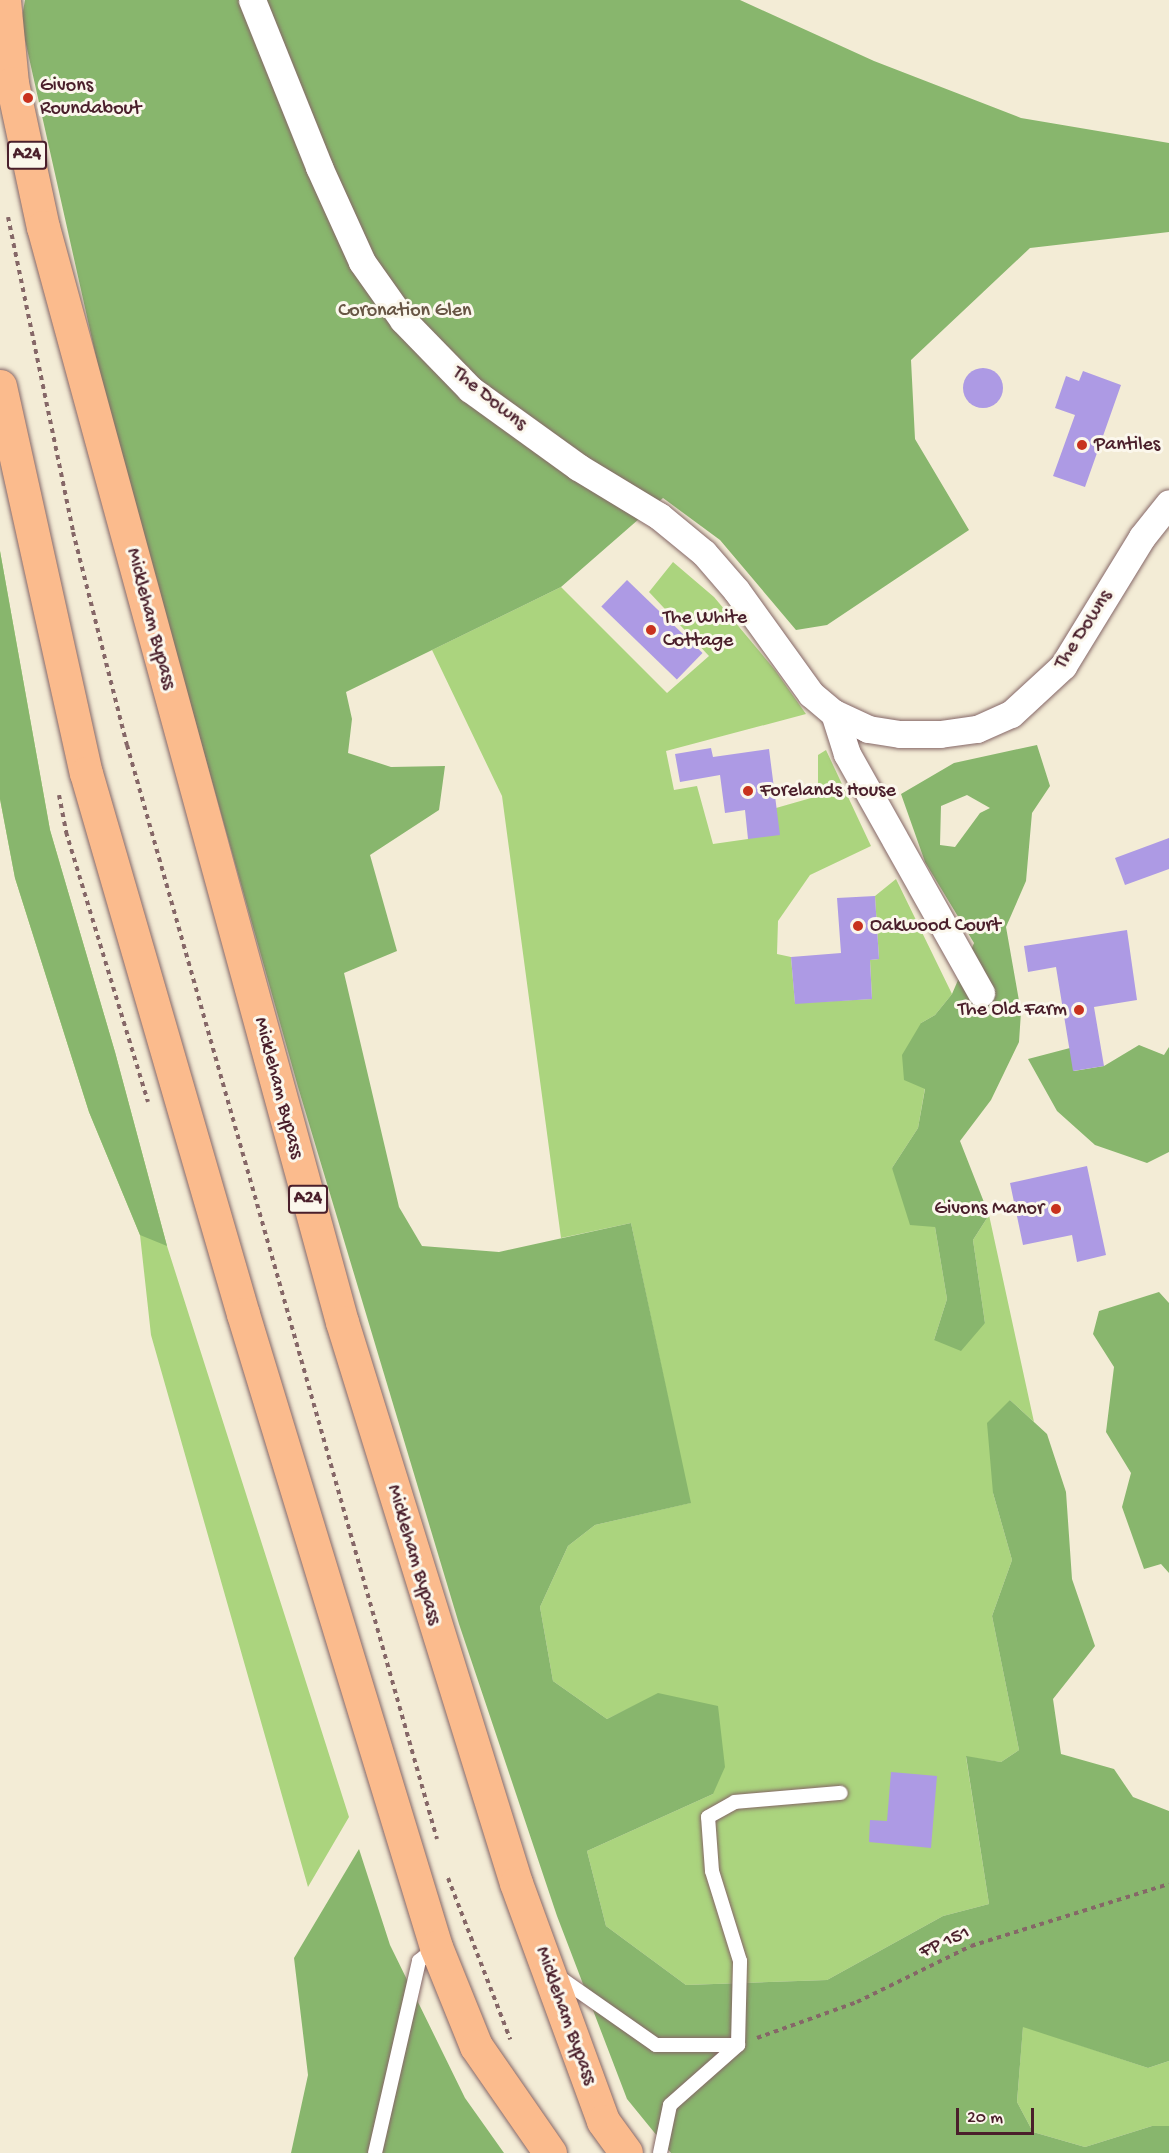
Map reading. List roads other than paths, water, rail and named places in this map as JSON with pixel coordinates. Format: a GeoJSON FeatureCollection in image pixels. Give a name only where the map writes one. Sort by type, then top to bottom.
{"type":"FeatureCollection","features":[{"type":"Feature","properties":{"kind":"highway","name":"Mickleham Bypass"},"geometry":{"type":"LineString","coordinates":[[3,0],[12,83],[43,227],[342,1322],[512,1872],[603,2121],[626,2153]]}},
{"type":"Feature","properties":{"kind":"highway"},"geometry":{"type":"LineString","coordinates":[[0,386],[86,773],[240,1302],[436,1947],[476,2046],[550,2153]]}},
{"type":"Feature","properties":{"kind":"street","name":"The Downs"},"geometry":{"type":"LineString","coordinates":[[252,0],[319,167],[362,262],[403,320],[470,388],[578,467],[659,516],[704,553],[736,590],[810,694],[834,713],[868,729],[900,734],[940,734],[977,729],[1011,714],[1063,666],[1142,537],[1169,503]]}},
{"type":"Feature","properties":{"kind":"street"},"geometry":{"type":"LineString","coordinates":[[834,713],[847,754],[981,993]]}},
{"type":"Feature","properties":{"kind":"lane"},"geometry":{"type":"LineString","coordinates":[[660,2153],[670,2105],[738,2045],[740,1961],[712,1871],[708,1817],[735,1802],[841,1793]]}},
{"type":"Feature","properties":{"kind":"lane"},"geometry":{"type":"LineString","coordinates":[[375,2153],[419,1961],[436,1947]]}},
{"type":"Feature","properties":{"kind":"lane"},"geometry":{"type":"LineString","coordinates":[[547,1968],[656,2045],[738,2045]]}},
{"type":"Feature","properties":{"kind":"place","name":"Givons Roundabout"},"geometry":{"type":"Point","coordinates":[28,98]}},
{"type":"Feature","properties":{"kind":"place","name":"Pantiles"},"geometry":{"type":"Point","coordinates":[1082,445]}},
{"type":"Feature","properties":{"kind":"place","name":"The White Cottage"},"geometry":{"type":"Point","coordinates":[651,630]}},
{"type":"Feature","properties":{"kind":"place","name":"Forelands House"},"geometry":{"type":"Point","coordinates":[748,791]}},
{"type":"Feature","properties":{"kind":"place","name":"Oakwood Court"},"geometry":{"type":"Point","coordinates":[858,926]}},
{"type":"Feature","properties":{"kind":"place","name":"The Old Farm"},"geometry":{"type":"Point","coordinates":[1079,1010]}},
{"type":"Feature","properties":{"kind":"place","name":"Givons Manor"},"geometry":{"type":"Point","coordinates":[1056,1209]}},
{"type":"Feature","properties":{"kind":"park label","name":"Coronation Glen"},"geometry":{"type":"Point","coordinates":[405,311]}}]}
